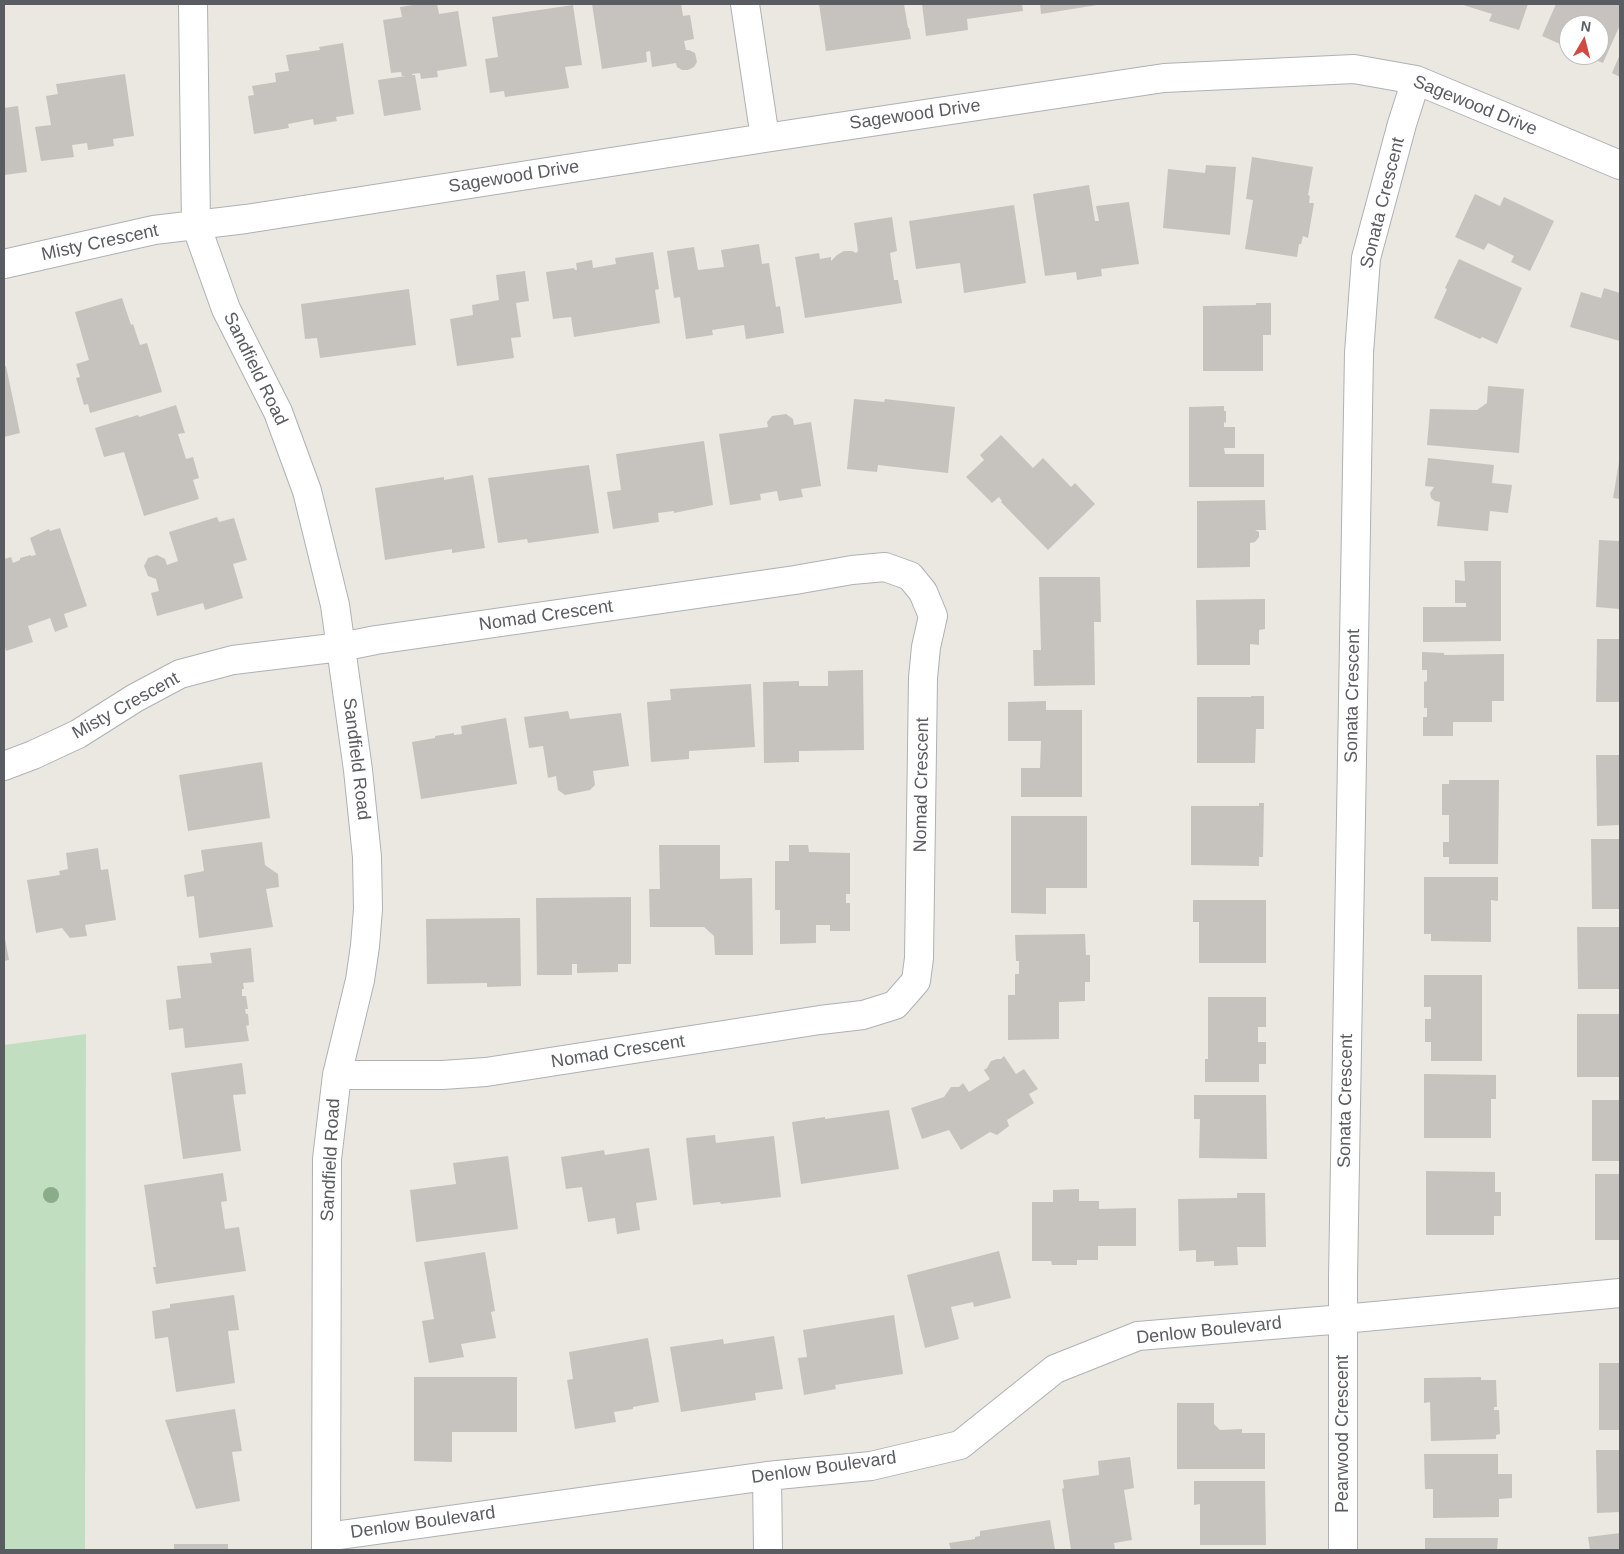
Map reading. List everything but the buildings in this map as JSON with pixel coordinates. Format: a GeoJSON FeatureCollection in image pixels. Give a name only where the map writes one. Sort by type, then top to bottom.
{"type":"FeatureCollection","features":[{"type":"Feature","properties":{"kind":"street","name":"Sandfield Road"},"geometry":{"type":"LineString","coordinates":[[193,4],[196,225],[226,309],[278,412],[307,491],[335,605],[358,770],[367,857],[368,909],[365,946],[360,980],[337,1075],[327,1159],[326,1544]]}},
{"type":"Feature","properties":{"kind":"street"},"geometry":{"type":"LineString","coordinates":[[745,4],[765,138]]}},
{"type":"Feature","properties":{"kind":"street","name":"Sagewood Drive"},"geometry":{"type":"LineString","coordinates":[[196,225],[246,219],[1164,78],[1354,68],[1416,80],[1620,165]]}},
{"type":"Feature","properties":{"kind":"street","name":"Sonata Crescent"},"geometry":{"type":"LineString","coordinates":[[1342,1319],[1359,353],[1366,258],[1402,124],[1416,80]]}},
{"type":"Feature","properties":{"kind":"street","name":"Misty Crescent"},"geometry":{"type":"LineString","coordinates":[[4,264],[154,230],[196,225]]}},
{"type":"Feature","properties":{"kind":"street","name":"Nomad Crescent"},"geometry":{"type":"LineString","coordinates":[[337,1075],[442,1075],[486,1072],[863,1015],[895,1005],[916,981],[919,958],[923,678],[926,647],[933,616],[924,592],[910,576],[885,567],[852,570],[776,583],[376,640],[341,647]]}},
{"type":"Feature","properties":{"kind":"street","name":"Misty Crescent"},"geometry":{"type":"LineString","coordinates":[[4,766],[78,734],[136,698],[180,674],[233,660],[341,647]]}},
{"type":"Feature","properties":{"kind":"street","name":"Denlow Boulevard"},"geometry":{"type":"LineString","coordinates":[[326,1544],[767,1476],[871,1466],[960,1445],[1055,1369],[1138,1336],[1620,1293]]}},
{"type":"Feature","properties":{"kind":"street","name":"Pearwood Crescent"},"geometry":{"type":"LineString","coordinates":[[1342,1319],[1343,1550]]}},
{"type":"Feature","properties":{"kind":"street"},"geometry":{"type":"LineString","coordinates":[[767,1476],[768,1550]]}},
{"type":"Feature","properties":{"kind":"green space"},"geometry":{"type":"Polygon","coordinates":[[[86,1034],[85,1550],[4,1550],[4,1045],[86,1034]]]}}]}
